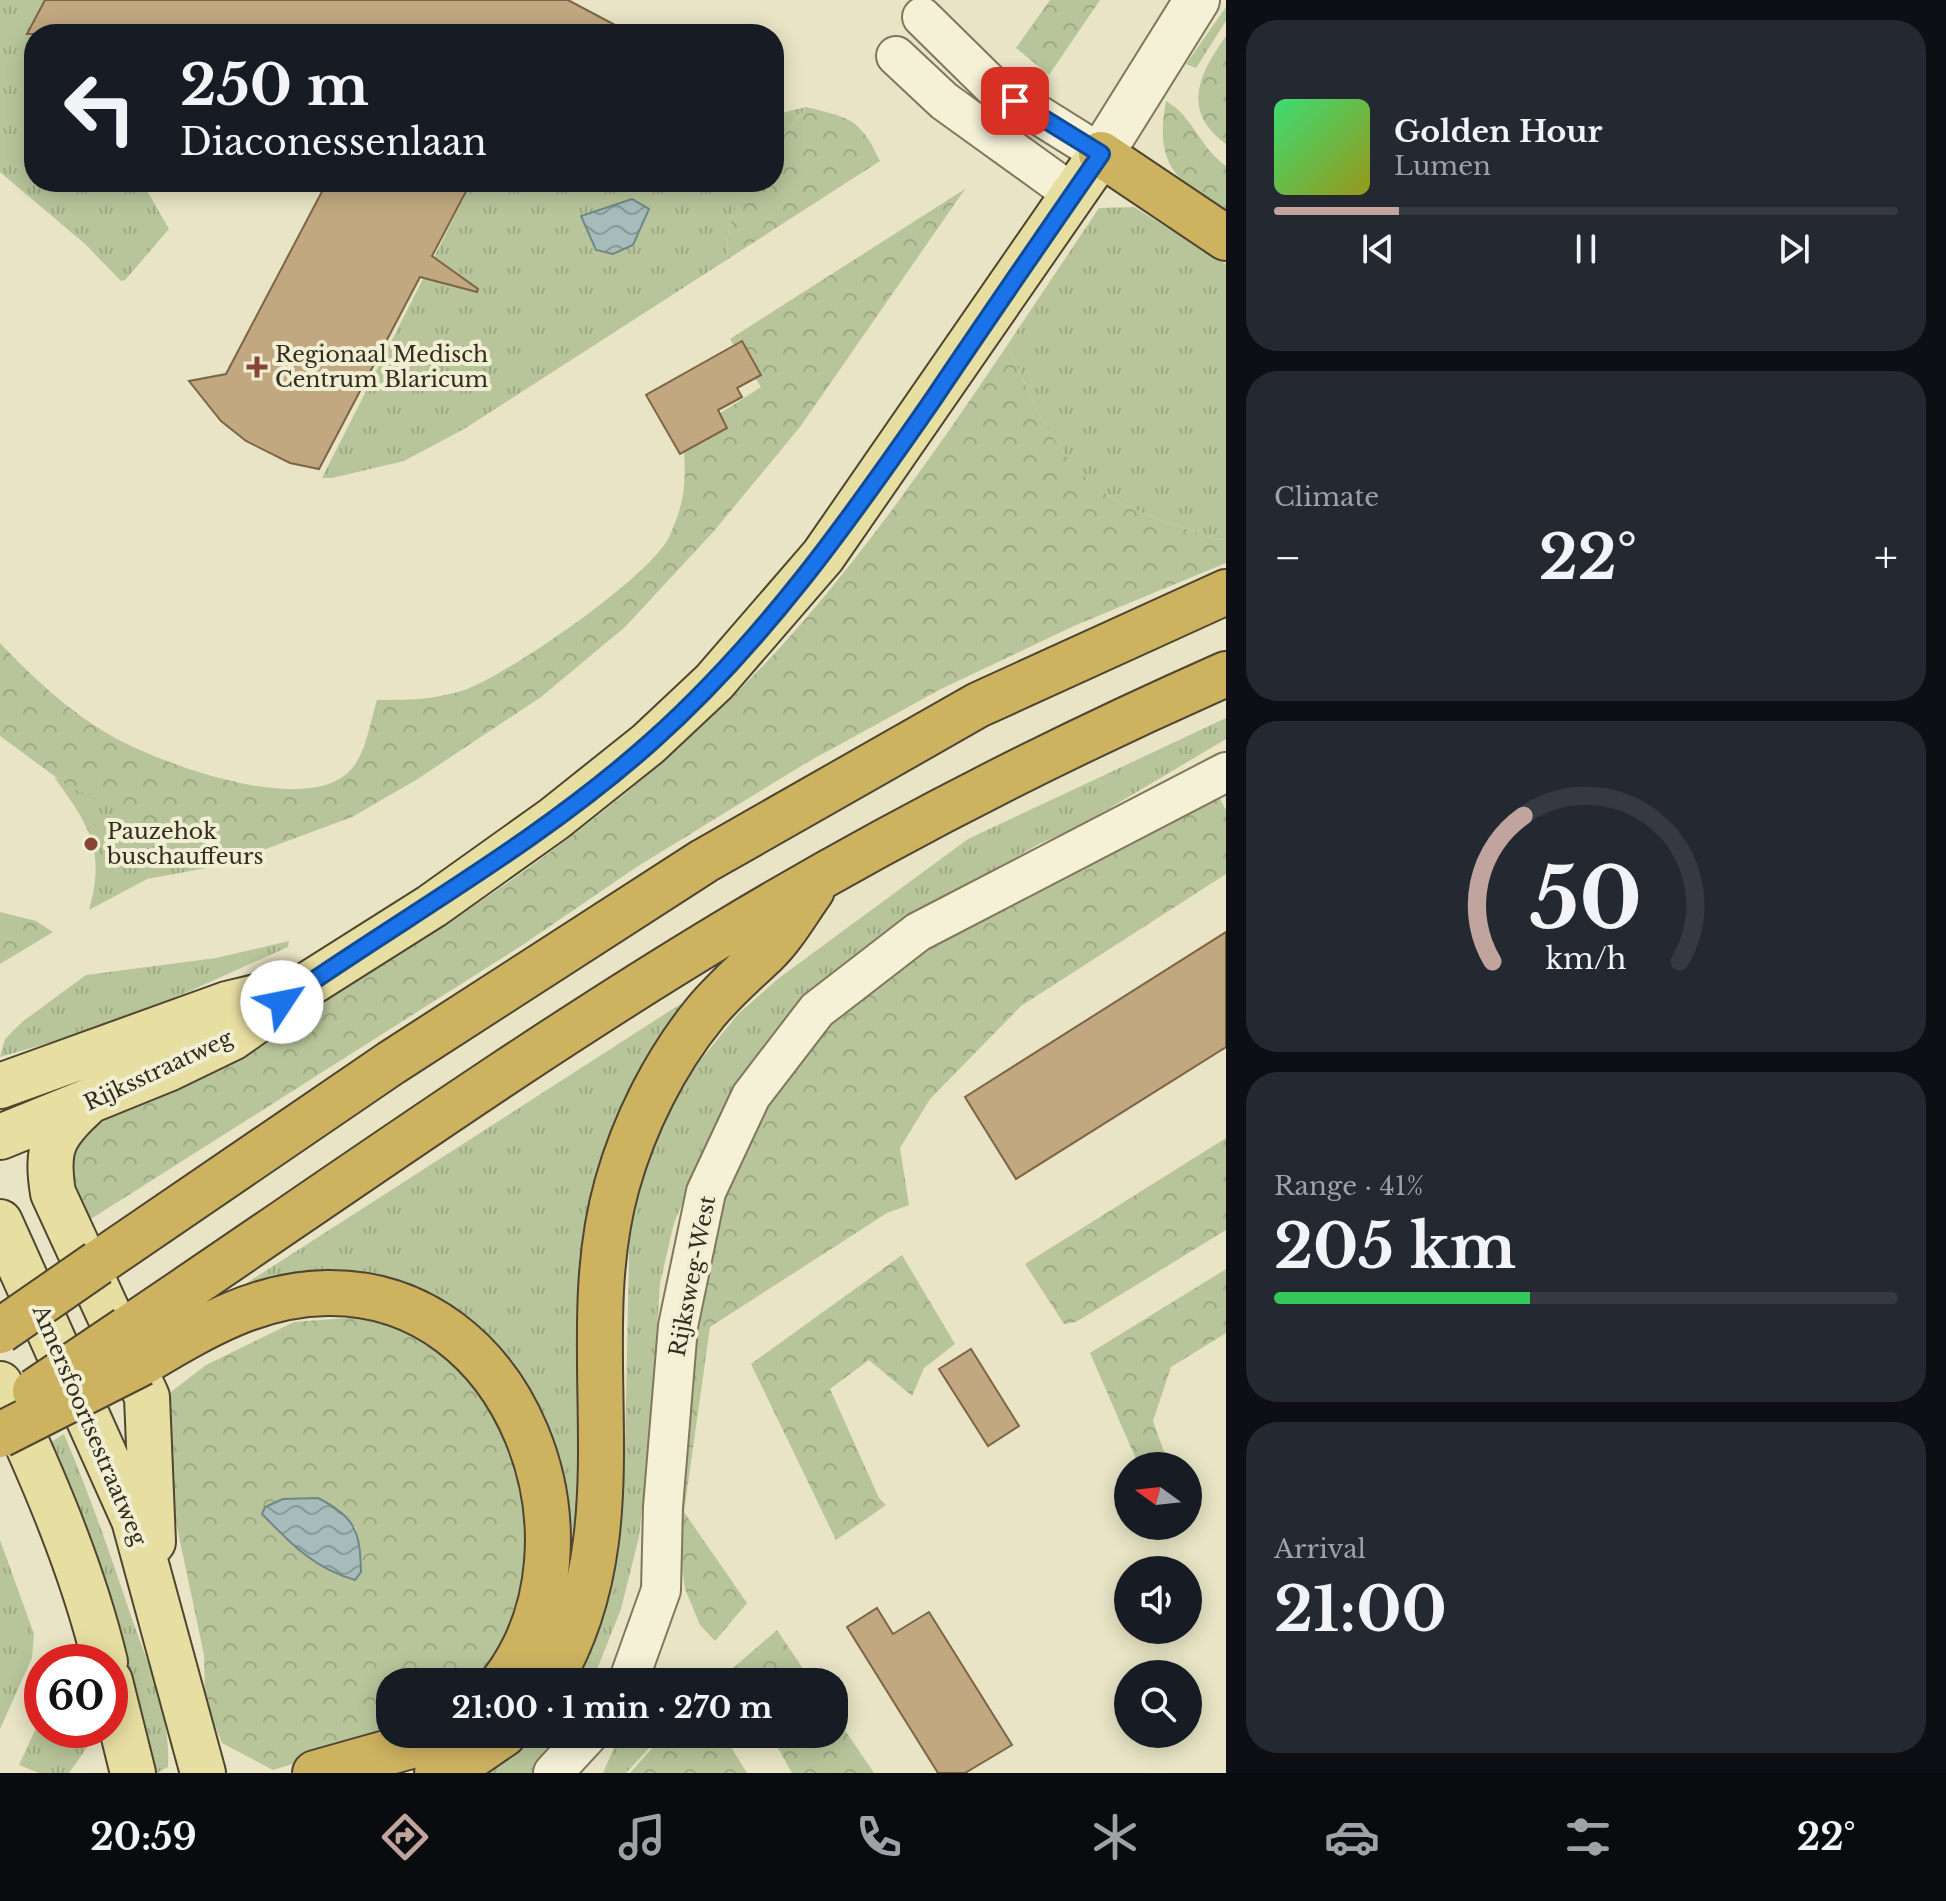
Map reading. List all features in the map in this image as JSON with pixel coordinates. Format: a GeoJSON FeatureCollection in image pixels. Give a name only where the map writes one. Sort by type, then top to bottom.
{"type":"FeatureCollection","features":[{"type":"Feature","properties":{"kind":"highway"},"geometry":{"type":"LineString","coordinates":[[1101,154],[1226,238]]}},
{"type":"Feature","properties":{"kind":"highway"},"geometry":{"type":"LineString","coordinates":[[0,1331],[391,1063],[704,861],[978,705],[1226,592]]}},
{"type":"Feature","properties":{"kind":"highway"},"geometry":{"type":"LineString","coordinates":[[0,1435],[134,1346],[464,1099],[696,951],[822,877],[1063,749],[1226,674]]}},
{"type":"Feature","properties":{"kind":"highway"},"geometry":{"type":"LineString","coordinates":[[556,1668],[583,1614],[594,1563],[601,1496],[602,1278],[607,1232],[625,1161],[666,1069],[702,1016],[724,990],[766,952],[822,877]]}},
{"type":"Feature","properties":{"kind":"highway"},"geometry":{"type":"LineString","coordinates":[[0,1415],[134,1346],[285,1297],[326,1293],[368,1297],[408,1309],[442,1326],[479,1359],[508,1397],[533,1450],[544,1487],[549,1528],[543,1603],[528,1642],[512,1668]]}},
{"type":"Feature","properties":{"kind":"highway"},"geometry":{"type":"LineString","coordinates":[[315,1773],[404,1748]]}},
{"type":"Feature","properties":{"kind":"highway"},"geometry":{"type":"LineString","coordinates":[[437,1773],[484,1748]]}},
{"type":"Feature","properties":{"kind":"main road","name":"Rijksstraatweg"},"geometry":{"type":"LineString","coordinates":[[0,1137],[87,1103],[232,1038],[307,985],[432,906],[554,819],[648,744],[714,682],[823,556],[1101,154]]}},
{"type":"Feature","properties":{"kind":"main road","name":"Rijksstraatweg"},"geometry":{"type":"LineString","coordinates":[[0,1086],[227,1004],[307,985]]}},
{"type":"Feature","properties":{"kind":"main road"},"geometry":{"type":"LineString","coordinates":[[87,1103],[54,1139],[48,1164],[53,1193],[147,1397],[153,1588]]}},
{"type":"Feature","properties":{"kind":"main road","name":"Amersfoortsestraatweg"},"geometry":{"type":"LineString","coordinates":[[0,1222],[134,1520],[203,1773]]}},
{"type":"Feature","properties":{"kind":"main road"},"geometry":{"type":"LineString","coordinates":[[0,1384],[40,1474],[94,1616],[101,1644]]}},
{"type":"Feature","properties":{"kind":"main road"},"geometry":{"type":"LineString","coordinates":[[127,1748],[133,1773]]}},
{"type":"Feature","properties":{"kind":"street","name":"Rijksstraatweg"},"geometry":{"type":"LineString","coordinates":[[1101,154],[1197,0]]}},
{"type":"Feature","properties":{"kind":"street"},"geometry":{"type":"LineString","coordinates":[[922,17],[992,86],[1101,154]]}},
{"type":"Feature","properties":{"kind":"street"},"geometry":{"type":"LineString","coordinates":[[896,56],[944,101],[1073,194]]}},
{"type":"Feature","properties":{"kind":"street","name":"Rijksweg-West"},"geometry":{"type":"LineString","coordinates":[[633,1668],[661,1590],[663,1507],[678,1326],[706,1192],[751,1096],[817,1010],[918,932],[1226,772]]}},
{"type":"Feature","properties":{"kind":"street"},"geometry":{"type":"LineString","coordinates":[[553,1773],[576,1748]]}},
{"type":"Feature","properties":{"kind":"green space"},"geometry":{"type":"Polygon","coordinates":[[[0,0],[49,0],[37,24],[24,24],[24,192],[148,192],[169,229],[121,281],[85,244],[0,172],[0,0]]]}},
{"type":"Feature","properties":{"kind":"green space"},"geometry":{"type":"Polygon","coordinates":[[[1050,0],[1100,0],[1049,75],[1016,48],[1050,0]]]}},
{"type":"Feature","properties":{"kind":"green space"},"geometry":{"type":"Polygon","coordinates":[[[1226,7],[1226,21],[1196,68],[1186,64],[1226,7]]]}},
{"type":"Feature","properties":{"kind":"green space"},"geometry":{"type":"Polygon","coordinates":[[[1226,36],[1226,144],[1203,119],[1199,92],[1208,65],[1226,36]]]}},
{"type":"Feature","properties":{"kind":"green space"},"geometry":{"type":"Polygon","coordinates":[[[1166,101],[1183,115],[1209,150],[1226,166],[1226,212],[1194,190],[1173,169],[1163,141],[1166,101]]]}},
{"type":"Feature","properties":{"kind":"green space"},"geometry":{"type":"Polygon","coordinates":[[[806,107],[784,135],[784,112],[806,107]]]}},
{"type":"Feature","properties":{"kind":"green space"},"geometry":{"type":"Polygon","coordinates":[[[806,107],[833,114],[859,128],[880,161],[728,259],[729,228],[745,192],[784,192],[784,135],[806,107]]]}},
{"type":"Feature","properties":{"kind":"green space"},"geometry":{"type":"Polygon","coordinates":[[[965,189],[800,427],[714,531],[625,627],[541,697],[416,780],[352,817],[258,852],[205,848],[143,823],[68,786],[0,736],[0,643],[42,685],[106,733],[174,764],[243,784],[278,789],[311,788],[337,780],[360,756],[377,700],[444,695],[487,680],[577,622],[635,575],[669,537],[679,511],[685,476],[683,437],[761,387],[730,339],[965,189]]]}},
{"type":"Feature","properties":{"kind":"green space"},"geometry":{"type":"Polygon","coordinates":[[[467,192],[745,192],[732,219],[728,259],[464,429],[404,461],[322,478],[467,192]]]}},
{"type":"Feature","properties":{"kind":"green space"},"geometry":{"type":"Polygon","coordinates":[[[1134,207],[1226,264],[1226,540],[1212,539],[1133,509],[1090,482],[1073,465],[1047,428],[1008,344],[1099,208],[1134,207]]]}},
{"type":"Feature","properties":{"kind":"green space"},"geometry":{"type":"Polygon","coordinates":[[[1008,344],[1036,408],[1073,465],[1120,503],[1212,539],[1226,540],[1226,563],[1076,625],[941,689],[806,763],[635,868],[521,946],[86,1222],[74,1175],[74,1159],[86,1134],[99,1123],[165,1081],[319,1002],[503,886],[612,804],[714,714],[762,667],[861,551],[1008,344]]]}},
{"type":"Feature","properties":{"kind":"green space"},"geometry":{"type":"Polygon","coordinates":[[[1226,718],[1226,739],[1078,827],[1039,844],[930,907],[845,962],[762,1061],[700,1161],[674,1223],[660,1283],[650,1437],[639,1537],[621,1609],[598,1668],[565,1668],[618,1521],[625,1445],[630,1210],[664,1117],[699,1062],[739,1013],[779,978],[968,839],[1226,718]]]}},
{"type":"Feature","properties":{"kind":"green space"},"geometry":{"type":"Polygon","coordinates":[[[54,777],[205,848],[258,852],[212,867],[147,879],[89,910],[96,871],[95,854],[85,824],[54,777]]]}},
{"type":"Feature","properties":{"kind":"green space"},"geometry":{"type":"Polygon","coordinates":[[[1212,784],[1226,810],[1226,874],[1021,1006],[930,1099],[900,1148],[909,1205],[887,1213],[710,1327],[684,1512],[747,1603],[715,1641],[700,1625],[685,1589],[677,1529],[689,1368],[717,1211],[752,1125],[795,1056],[884,969],[1212,784]]]}},
{"type":"Feature","properties":{"kind":"green space"},"geometry":{"type":"Polygon","coordinates":[[[0,912],[36,921],[53,932],[0,964],[0,912]]]}},
{"type":"Feature","properties":{"kind":"green space"},"geometry":{"type":"Polygon","coordinates":[[[289,941],[288,947],[121,1022],[0,1057],[5,1039],[22,1022],[86,975],[216,958],[289,941]]]}},
{"type":"Feature","properties":{"kind":"green space"},"geometry":{"type":"Polygon","coordinates":[[[682,1003],[640,1072],[615,1129],[591,1455],[564,1603],[570,1553],[568,1499],[542,1422],[446,1310],[197,1315],[682,1003]]]}},
{"type":"Feature","properties":{"kind":"green space"},"geometry":{"type":"Polygon","coordinates":[[[1226,1138],[1226,1230],[1076,1322],[1064,1324],[1025,1264],[1226,1138]]]}},
{"type":"Feature","properties":{"kind":"green space"},"geometry":{"type":"Polygon","coordinates":[[[902,1255],[955,1344],[924,1368],[912,1396],[869,1360],[830,1389],[879,1498],[886,1505],[836,1540],[751,1364],[902,1255]]]}},
{"type":"Feature","properties":{"kind":"green space"},"geometry":{"type":"Polygon","coordinates":[[[1226,1269],[1226,1333],[1171,1367],[1153,1421],[1164,1452],[1133,1452],[1090,1353],[1226,1269]]]}},
{"type":"Feature","properties":{"kind":"green space"},"geometry":{"type":"Polygon","coordinates":[[[398,1317],[443,1341],[510,1420],[536,1574],[491,1668],[376,1668],[376,1738],[273,1770],[222,1743],[205,1702],[204,1655],[177,1527],[158,1402],[206,1365],[294,1322],[398,1317]],[[338,1508],[262,1514],[284,1538],[360,1547],[356,1528],[338,1508]]]}},
{"type":"Feature","properties":{"kind":"green space"},"geometry":{"type":"Polygon","coordinates":[[[64,1434],[82,1478],[162,1708],[168,1767],[157,1773],[147,1773],[128,1719],[128,1644],[102,1644],[35,1452],[64,1434]]]}},
{"type":"Feature","properties":{"kind":"green space"},"geometry":{"type":"Polygon","coordinates":[[[0,1540],[34,1634],[33,1644],[24,1644],[24,1676],[0,1729],[0,1540]]]}},
{"type":"Feature","properties":{"kind":"green space"},"geometry":{"type":"Polygon","coordinates":[[[777,1630],[803,1668],[733,1668],[777,1630]]]}},
{"type":"Feature","properties":{"kind":"green space"},"geometry":{"type":"Polygon","coordinates":[[[848,1735],[874,1773],[792,1773],[778,1748],[848,1748],[848,1735]]]}},
{"type":"Feature","properties":{"kind":"green space"},"geometry":{"type":"Polygon","coordinates":[[[27,1748],[87,1748],[69,1773],[39,1773],[19,1765],[27,1748]]]}},
{"type":"Feature","properties":{"kind":"green space"},"geometry":{"type":"Polygon","coordinates":[[[506,1748],[550,1748],[533,1773],[475,1773],[506,1748]]]}},
{"type":"Feature","properties":{"kind":"green space"},"geometry":{"type":"Polygon","coordinates":[[[614,1748],[649,1748],[626,1773],[603,1773],[614,1748]]]}},
{"type":"Feature","properties":{"kind":"green space"},"geometry":{"type":"Polygon","coordinates":[[[652,1748],[732,1748],[747,1773],[630,1773],[652,1748]]]}},
{"type":"Feature","properties":{"kind":"water"},"geometry":{"type":"Polygon","coordinates":[[[632,199],[649,209],[633,245],[613,254],[596,250],[581,216],[632,199]]]}},
{"type":"Feature","properties":{"kind":"water"},"geometry":{"type":"Polygon","coordinates":[[[318,1498],[341,1512],[353,1527],[359,1546],[361,1572],[355,1580],[316,1562],[262,1514],[265,1507],[283,1499],[318,1498]]]}},
{"type":"Feature","properties":{"kind":"building"},"geometry":{"type":"Polygon","coordinates":[[[45,0],[568,0],[613,24],[32,24],[45,0]]]}},
{"type":"Feature","properties":{"kind":"building"},"geometry":{"type":"Polygon","coordinates":[[[322,192],[466,192],[432,256],[478,289],[477,292],[420,277],[319,469],[290,463],[246,441],[221,421],[189,381],[226,374],[322,192]]]}},
{"type":"Feature","properties":{"kind":"building"},"geometry":{"type":"Polygon","coordinates":[[[742,341],[761,375],[737,388],[742,397],[718,410],[727,428],[680,454],[646,395],[742,341]]]}},
{"type":"Feature","properties":{"kind":"building"},"geometry":{"type":"Polygon","coordinates":[[[1226,932],[1226,1047],[1016,1179],[965,1097],[1226,932]]]}},
{"type":"Feature","properties":{"kind":"building"},"geometry":{"type":"Polygon","coordinates":[[[971,1349],[1019,1426],[988,1446],[939,1369],[971,1349]]]}},
{"type":"Feature","properties":{"kind":"building"},"geometry":{"type":"Polygon","coordinates":[[[877,1608],[893,1634],[929,1612],[1012,1745],[965,1773],[938,1773],[847,1627],[877,1608]]]}},
{"type":"Feature","properties":{"kind":"place","name":"Regionaal Medisch Centrum Blaricum"},"geometry":{"type":"Point","coordinates":[257,367]}},
{"type":"Feature","properties":{"kind":"place","name":"Pauzehok buschauffeurs"},"geometry":{"type":"Point","coordinates":[91,844]}},
{"type":"Feature","properties":{"kind":"route"},"geometry":{"type":"LineString","coordinates":[[282,1002],[432,906],[554,819],[648,744],[714,682],[795,592],[873,487],[1101,154],[1015,101]]}}]}
